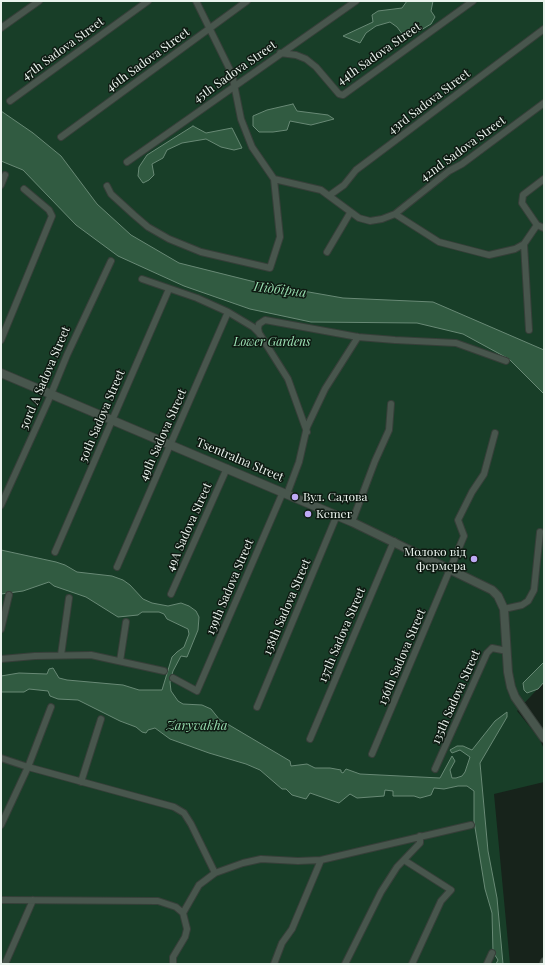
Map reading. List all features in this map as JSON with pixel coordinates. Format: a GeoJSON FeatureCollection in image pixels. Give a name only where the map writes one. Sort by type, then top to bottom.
{"type":"FeatureCollection","features":[{"type":"Feature","properties":{"kind":"street"},"geometry":{"type":"LineString","coordinates":[[1,28],[40,1]]}},
{"type":"Feature","properties":{"kind":"street","name":"47th Sadova Street"},"geometry":{"type":"LineString","coordinates":[[10,101],[148,1]]}},
{"type":"Feature","properties":{"kind":"street"},"geometry":{"type":"LineString","coordinates":[[107,186],[111,194],[148,227],[169,239],[201,252],[270,268],[280,237],[274,179],[252,147],[241,119],[232,74],[208,29],[196,1]]}},
{"type":"Feature","properties":{"kind":"street","name":"46th Sadova Street"},"geometry":{"type":"LineString","coordinates":[[61,137],[247,1]]}},
{"type":"Feature","properties":{"kind":"street","name":"45th Sadova Street"},"geometry":{"type":"LineString","coordinates":[[127,162],[356,1]]}},
{"type":"Feature","properties":{"kind":"street","name":"44th Sadova Street"},"geometry":{"type":"LineString","coordinates":[[280,53],[296,55],[306,59],[339,94],[343,95],[473,1]]}},
{"type":"Feature","properties":{"kind":"street","name":"43rd Sadova Street"},"geometry":{"type":"LineString","coordinates":[[330,195],[344,185],[356,170],[544,29]]}},
{"type":"Feature","properties":{"kind":"street","name":"42nd Sadova Street"},"geometry":{"type":"LineString","coordinates":[[350,213],[370,221],[382,220],[395,214],[449,171],[462,164],[544,103]]}},
{"type":"Feature","properties":{"kind":"street"},"geometry":{"type":"LineString","coordinates":[[1,185],[5,175]]}},
{"type":"Feature","properties":{"kind":"street"},"geometry":{"type":"LineString","coordinates":[[274,179],[306,185],[320,190],[330,195],[350,213],[327,252]]}},
{"type":"Feature","properties":{"kind":"street"},"geometry":{"type":"LineString","coordinates":[[544,179],[523,195],[522,203],[537,225],[544,228]]}},
{"type":"Feature","properties":{"kind":"street"},"geometry":{"type":"LineString","coordinates":[[1,340],[52,216],[49,210],[24,189]]}},
{"type":"Feature","properties":{"kind":"street"},"geometry":{"type":"LineString","coordinates":[[395,214],[438,242],[489,255],[515,249],[524,244],[537,225]]}},
{"type":"Feature","properties":{"kind":"street"},"geometry":{"type":"LineString","coordinates":[[524,244],[529,330]]}},
{"type":"Feature","properties":{"kind":"street","name":"50rd A Sadova Street"},"geometry":{"type":"LineString","coordinates":[[1,505],[67,355],[111,261]]}},
{"type":"Feature","properties":{"kind":"street"},"geometry":{"type":"LineString","coordinates":[[142,279],[198,298],[245,321],[257,331],[288,379],[307,432]]}},
{"type":"Feature","properties":{"kind":"street","name":"50th Sadova Street"},"geometry":{"type":"LineString","coordinates":[[55,552],[169,288]]}},
{"type":"Feature","properties":{"kind":"street","name":"49th Sadova Street"},"geometry":{"type":"LineString","coordinates":[[117,566],[228,312]]}},
{"type":"Feature","properties":{"kind":"street"},"geometry":{"type":"LineString","coordinates":[[257,331],[260,324],[265,320],[358,336],[395,340],[456,343],[506,361]]}},
{"type":"Feature","properties":{"kind":"street","name":"139th Sadova Street"},"geometry":{"type":"LineString","coordinates":[[173,678],[197,691],[299,462],[307,427],[325,389],[358,336]]}},
{"type":"Feature","properties":{"kind":"street","name":"Tsentralna Street"},"geometry":{"type":"LineString","coordinates":[[1,373],[50,396],[171,444],[337,515],[452,569],[492,590],[500,600],[504,609],[507,651],[512,688],[516,697],[544,738]]}},
{"type":"Feature","properties":{"kind":"street"},"geometry":{"type":"LineString","coordinates":[[352,522],[375,461],[389,430],[391,404]]}},
{"type":"Feature","properties":{"kind":"street","name":"136th Sadova Street"},"geometry":{"type":"LineString","coordinates":[[372,754],[452,569],[464,536],[458,520],[460,514],[484,474],[495,434]]}},
{"type":"Feature","properties":{"kind":"street","name":"49A Sadova Street"},"geometry":{"type":"LineString","coordinates":[[171,594],[227,468]]}},
{"type":"Feature","properties":{"kind":"street","name":"138th Sadova Street"},"geometry":{"type":"LineString","coordinates":[[257,707],[337,515]]}},
{"type":"Feature","properties":{"kind":"street"},"geometry":{"type":"LineString","coordinates":[[504,609],[522,605],[528,601],[534,590],[540,532]]}},
{"type":"Feature","properties":{"kind":"street","name":"137th Sadova Street"},"geometry":{"type":"LineString","coordinates":[[310,739],[394,541]]}},
{"type":"Feature","properties":{"kind":"street"},"geometry":{"type":"LineString","coordinates":[[1,630],[9,596]]}},
{"type":"Feature","properties":{"kind":"street"},"geometry":{"type":"LineString","coordinates":[[61,655],[69,598]]}},
{"type":"Feature","properties":{"kind":"street"},"geometry":{"type":"LineString","coordinates":[[120,661],[126,622]]}},
{"type":"Feature","properties":{"kind":"street","name":"135th Sadova Street"},"geometry":{"type":"LineString","coordinates":[[435,770],[487,653],[492,648],[507,651]]}},
{"type":"Feature","properties":{"kind":"street"},"geometry":{"type":"LineString","coordinates":[[1,659],[61,655],[91,655],[164,671]]}},
{"type":"Feature","properties":{"kind":"street"},"geometry":{"type":"LineString","coordinates":[[1,825],[28,767],[51,707]]}},
{"type":"Feature","properties":{"kind":"street"},"geometry":{"type":"LineString","coordinates":[[81,782],[102,718]]}},
{"type":"Feature","properties":{"kind":"street"},"geometry":{"type":"LineString","coordinates":[[1,758],[28,767],[174,807],[184,813],[200,839],[216,873]]}},
{"type":"Feature","properties":{"kind":"street"},"geometry":{"type":"LineString","coordinates":[[183,913],[199,884],[216,873],[243,863],[261,859],[298,861],[321,860],[471,825]]}},
{"type":"Feature","properties":{"kind":"street"},"geometry":{"type":"LineString","coordinates":[[345,964],[380,892],[404,860],[420,843],[420,836]]}},
{"type":"Feature","properties":{"kind":"street"},"geometry":{"type":"LineString","coordinates":[[274,964],[282,943],[292,929],[321,860]]}},
{"type":"Feature","properties":{"kind":"street"},"geometry":{"type":"LineString","coordinates":[[404,860],[451,890],[442,901],[412,964]]}},
{"type":"Feature","properties":{"kind":"street"},"geometry":{"type":"LineString","coordinates":[[1,900],[158,900],[176,907],[183,913],[188,930],[173,956],[174,964]]}},
{"type":"Feature","properties":{"kind":"street"},"geometry":{"type":"LineString","coordinates":[[5,964],[33,900]]}},
{"type":"Feature","properties":{"kind":"street"},"geometry":{"type":"LineString","coordinates":[[487,964],[492,953]]}},
{"type":"Feature","properties":{"kind":"green space","name":"Lower Gardens"},"geometry":{"type":"Polygon","coordinates":[[[1,1],[544,1],[544,682],[517,711],[539,738],[544,749],[544,782],[494,794],[510,964],[1,964],[1,1]]]}},
{"type":"Feature","properties":{"kind":"water"},"geometry":{"type":"Polygon","coordinates":[[[407,1],[433,1],[431,11],[435,17],[431,24],[411,36],[403,35],[397,27],[390,22],[376,26],[366,33],[360,43],[343,36],[373,22],[372,15],[378,11],[402,8],[407,1]]]}},
{"type":"Feature","properties":{"kind":"water"},"geometry":{"type":"Polygon","coordinates":[[[293,104],[297,111],[328,115],[334,119],[311,125],[290,121],[287,130],[273,132],[259,132],[253,126],[253,116],[267,110],[293,104]]]}},
{"type":"Feature","properties":{"kind":"water","name":"Підбірна"},"geometry":{"type":"Polygon","coordinates":[[[1,111],[33,133],[61,156],[97,204],[131,235],[179,263],[263,284],[343,298],[433,302],[544,350],[544,394],[509,359],[463,334],[417,323],[311,322],[250,309],[184,286],[118,256],[76,225],[23,170],[1,161],[1,111]]]}},
{"type":"Feature","properties":{"kind":"water"},"geometry":{"type":"Polygon","coordinates":[[[193,126],[206,133],[232,128],[242,148],[234,150],[221,147],[206,139],[182,143],[167,150],[163,158],[152,164],[154,175],[143,183],[138,176],[139,167],[147,155],[193,126]]]}},
{"type":"Feature","properties":{"kind":"water","name":"Zaryvakha"},"geometry":{"type":"Polygon","coordinates":[[[1,550],[56,562],[77,572],[112,576],[123,580],[143,599],[152,603],[168,606],[181,603],[196,611],[199,617],[198,630],[187,657],[181,656],[173,671],[170,682],[171,691],[178,701],[183,704],[202,705],[211,709],[219,719],[290,761],[291,766],[307,764],[315,768],[341,770],[343,773],[346,769],[360,774],[440,778],[452,756],[455,761],[450,770],[452,778],[456,778],[462,776],[465,772],[470,757],[460,750],[452,753],[450,750],[457,746],[463,746],[472,750],[495,721],[507,712],[507,717],[480,763],[488,851],[497,898],[503,964],[496,964],[498,960],[493,952],[492,913],[485,889],[474,821],[474,791],[467,786],[444,789],[434,788],[431,795],[420,798],[414,796],[393,796],[393,791],[385,790],[384,796],[357,798],[350,794],[339,803],[310,793],[306,799],[292,795],[286,789],[282,789],[260,770],[170,739],[155,728],[148,730],[146,733],[142,732],[136,727],[120,721],[78,700],[58,699],[50,696],[48,691],[29,689],[24,692],[1,692],[1,676],[19,673],[47,674],[49,669],[53,668],[59,678],[67,680],[123,685],[139,690],[162,690],[172,657],[184,647],[189,634],[188,629],[167,619],[164,614],[159,612],[142,612],[138,615],[118,617],[86,597],[54,586],[49,582],[23,591],[1,594],[1,550]]]}},
{"type":"Feature","properties":{"kind":"water"},"geometry":{"type":"Polygon","coordinates":[[[544,662],[544,682],[538,689],[527,693],[524,690],[523,683],[544,662]]]}},
{"type":"Feature","properties":{"kind":"place","name":"Вул. Садова"},"geometry":{"type":"Point","coordinates":[295,497]}},
{"type":"Feature","properties":{"kind":"place","name":"Kemer"},"geometry":{"type":"Point","coordinates":[308,514]}},
{"type":"Feature","properties":{"kind":"place","name":"Молоко від фермера"},"geometry":{"type":"Point","coordinates":[474,559]}}]}
